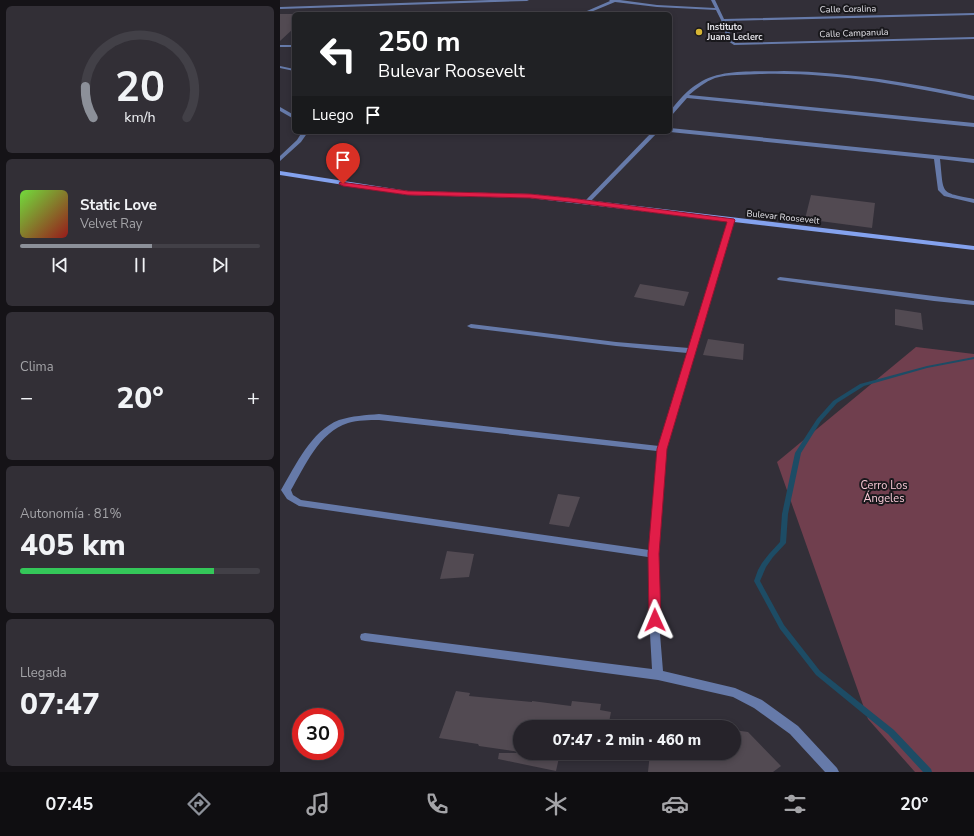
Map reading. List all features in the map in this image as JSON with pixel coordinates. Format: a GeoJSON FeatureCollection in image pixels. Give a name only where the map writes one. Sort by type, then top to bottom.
{"type":"FeatureCollection","features":[{"type":"Feature","properties":{"kind":"main road","name":"Bulevar Roosevelt"},"geometry":{"type":"LineString","coordinates":[[280,173],[408,193],[530,196],[974,248]]}},
{"type":"Feature","properties":{"kind":"street"},"geometry":{"type":"LineString","coordinates":[[280,8],[509,2],[527,0]]}},
{"type":"Feature","properties":{"kind":"street"},"geometry":{"type":"LineString","coordinates":[[586,12],[613,0],[657,6],[718,9]]}},
{"type":"Feature","properties":{"kind":"street"},"geometry":{"type":"LineString","coordinates":[[714,0],[723,20]]}},
{"type":"Feature","properties":{"kind":"street"},"geometry":{"type":"LineString","coordinates":[[315,12],[318,7]]}},
{"type":"Feature","properties":{"kind":"street","name":"Calle Coralina"},"geometry":{"type":"LineString","coordinates":[[723,20],[974,14]]}},
{"type":"Feature","properties":{"kind":"street","name":"Calle Campanula"},"geometry":{"type":"LineString","coordinates":[[723,20],[730,41],[734,44],[974,38]]}},
{"type":"Feature","properties":{"kind":"street"},"geometry":{"type":"LineString","coordinates":[[280,46],[292,46]]}},
{"type":"Feature","properties":{"kind":"street"},"geometry":{"type":"LineString","coordinates":[[280,67],[292,70]]}},
{"type":"Feature","properties":{"kind":"street"},"geometry":{"type":"LineString","coordinates":[[672,111],[684,96],[706,80],[715,77],[758,73],[802,72],[873,78],[974,98]]}},
{"type":"Feature","properties":{"kind":"street"},"geometry":{"type":"LineString","coordinates":[[968,97],[974,91]]}},
{"type":"Feature","properties":{"kind":"street"},"geometry":{"type":"LineString","coordinates":[[684,96],[974,125]]}},
{"type":"Feature","properties":{"kind":"street"},"geometry":{"type":"LineString","coordinates":[[280,109],[292,116]]}},
{"type":"Feature","properties":{"kind":"street"},"geometry":{"type":"LineString","coordinates":[[672,130],[974,161]]}},
{"type":"Feature","properties":{"kind":"street"},"geometry":{"type":"LineString","coordinates":[[280,159],[303,134]]}},
{"type":"Feature","properties":{"kind":"street"},"geometry":{"type":"LineString","coordinates":[[587,202],[653,134]]}},
{"type":"Feature","properties":{"kind":"street"},"geometry":{"type":"LineString","coordinates":[[280,150],[289,151]]}},
{"type":"Feature","properties":{"kind":"street"},"geometry":{"type":"LineString","coordinates":[[937,158],[940,189],[946,195],[974,201]]}},
{"type":"Feature","properties":{"kind":"street"},"geometry":{"type":"LineString","coordinates":[[658,674],[655,634],[653,554],[662,449],[731,220]]}},
{"type":"Feature","properties":{"kind":"street"},"geometry":{"type":"LineString","coordinates":[[780,279],[934,299],[974,302]]}},
{"type":"Feature","properties":{"kind":"street"},"geometry":{"type":"LineString","coordinates":[[471,326],[616,344],[692,351]]}},
{"type":"Feature","properties":{"kind":"street"},"geometry":{"type":"LineString","coordinates":[[653,554],[298,502],[290,497],[286,490],[320,436],[337,424],[357,419],[378,417],[662,449]]}},
{"type":"Feature","properties":{"kind":"street"},"geometry":{"type":"LineString","coordinates":[[365,637],[658,674],[735,693],[758,704],[794,730],[833,772]]}},
{"type":"Feature","properties":{"kind":"green space","name":"Cerro Los Ángeles"},"geometry":{"type":"Polygon","coordinates":[[[916,347],[974,354],[974,772],[915,772],[868,719],[777,462],[916,347]]]}},
{"type":"Feature","properties":{"kind":"building"},"geometry":{"type":"Polygon","coordinates":[[[280,14],[292,14],[292,30],[280,41],[280,14]]]}},
{"type":"Feature","properties":{"kind":"building"},"geometry":{"type":"Polygon","coordinates":[[[811,195],[875,203],[872,228],[805,219],[811,195]]]}},
{"type":"Feature","properties":{"kind":"building"},"geometry":{"type":"Polygon","coordinates":[[[640,284],[689,292],[684,306],[634,297],[640,284]]]}},
{"type":"Feature","properties":{"kind":"building"},"geometry":{"type":"Polygon","coordinates":[[[895,309],[921,313],[923,330],[895,325],[895,309]]]}},
{"type":"Feature","properties":{"kind":"building"},"geometry":{"type":"Polygon","coordinates":[[[708,339],[744,344],[743,360],[703,355],[708,339]]]}},
{"type":"Feature","properties":{"kind":"building"},"geometry":{"type":"Polygon","coordinates":[[[558,494],[580,497],[569,527],[549,524],[558,494]]]}},
{"type":"Feature","properties":{"kind":"building"},"geometry":{"type":"Polygon","coordinates":[[[447,551],[474,554],[469,577],[440,579],[447,551]]]}},
{"type":"Feature","properties":{"kind":"building"},"geometry":{"type":"Polygon","coordinates":[[[456,691],[470,693],[469,696],[571,706],[572,701],[601,704],[600,710],[611,712],[609,720],[513,720],[513,751],[439,738],[456,691]]]}},
{"type":"Feature","properties":{"kind":"building"},"geometry":{"type":"Polygon","coordinates":[[[741,731],[748,732],[781,766],[773,772],[648,772],[649,760],[741,760],[741,731]]]}},
{"type":"Feature","properties":{"kind":"building"},"geometry":{"type":"Polygon","coordinates":[[[499,753],[513,753],[513,760],[558,760],[556,771],[498,759],[499,753]]]}},
{"type":"Feature","properties":{"kind":"waterway"},"geometry":{"type":"LineString","coordinates":[[928,772],[891,732],[818,673],[782,627],[757,581],[764,565],[783,543],[785,514],[798,453],[819,420],[835,402],[862,385],[927,367],[974,358]]}},
{"type":"Feature","properties":{"kind":"place","name":"Instituto Juana Leclerc"},"geometry":{"type":"Point","coordinates":[699,32]}},
{"type":"Feature","properties":{"kind":"route"},"geometry":{"type":"LineString","coordinates":[[343,184],[408,193],[530,196],[731,220],[662,449],[653,554],[655,620]]}}]}
